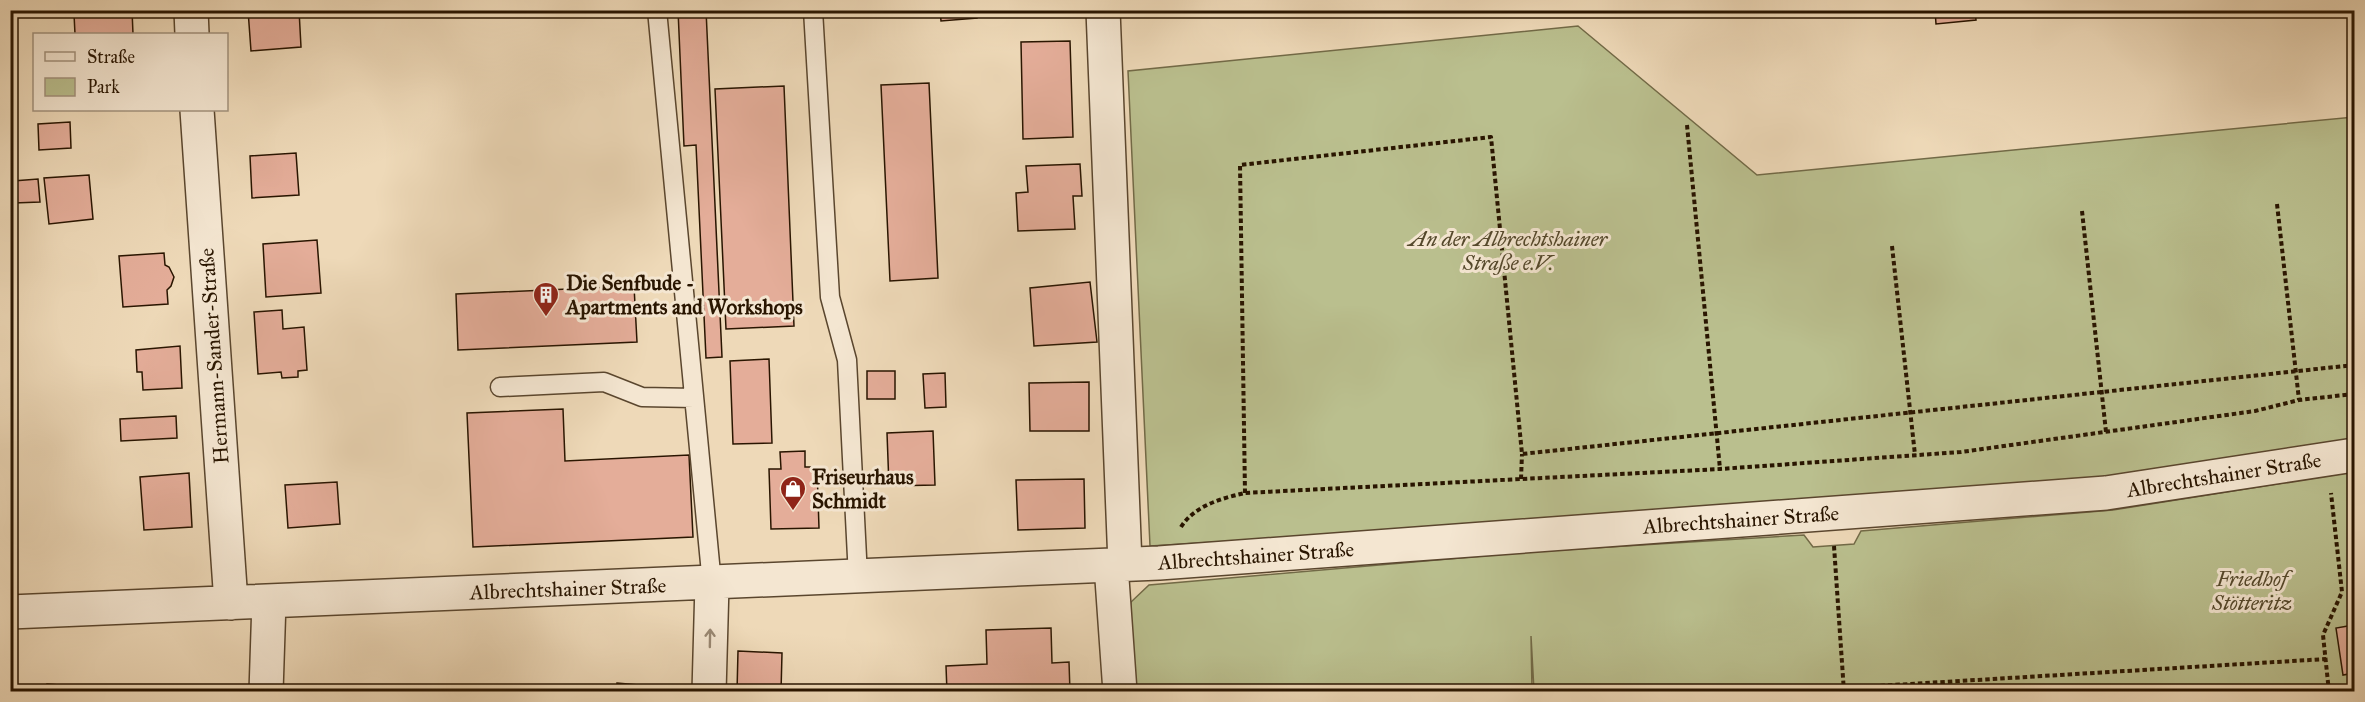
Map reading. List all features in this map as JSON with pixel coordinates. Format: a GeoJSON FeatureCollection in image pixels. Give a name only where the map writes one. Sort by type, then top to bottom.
{"type":"FeatureCollection","features":[{"type":"Feature","properties":{"kind":"street"},"geometry":{"type":"LineString","coordinates":[[191,10],[192,33]]}},
{"type":"Feature","properties":{"kind":"street"},"geometry":{"type":"LineString","coordinates":[[1103,10],[1120,692]]}},
{"type":"Feature","properties":{"kind":"street","name":"Hermann-Sander-Straße"},"geometry":{"type":"LineString","coordinates":[[197,111],[231,603]]}},
{"type":"Feature","properties":{"kind":"street","name":"Albrechtshainer Straße"},"geometry":{"type":"LineString","coordinates":[[10,612],[712,584],[1159,563],[2106,493],[2341,457]]}},
{"type":"Feature","properties":{"kind":"street"},"geometry":{"type":"LineString","coordinates":[[709,692],[712,584]]}},
{"type":"Feature","properties":{"kind":"street"},"geometry":{"type":"LineString","coordinates":[[266,692],[269,601]]}},
{"type":"Feature","properties":{"kind":"lane"},"geometry":{"type":"LineString","coordinates":[[657,10],[712,584]]}},
{"type":"Feature","properties":{"kind":"lane"},"geometry":{"type":"LineString","coordinates":[[813,10],[830,297],[847,360],[858,577]]}},
{"type":"Feature","properties":{"kind":"lane"},"geometry":{"type":"LineString","coordinates":[[500,387],[604,382],[642,397],[694,398]]}},
{"type":"Feature","properties":{"kind":"path"},"geometry":{"type":"LineString","coordinates":[[1687,125],[1720,469]]}},
{"type":"Feature","properties":{"kind":"path"},"geometry":{"type":"LineString","coordinates":[[1245,493],[1240,165],[1491,137],[1522,454],[1521,479]]}},
{"type":"Feature","properties":{"kind":"path"},"geometry":{"type":"LineString","coordinates":[[2277,204],[2299,400]]}},
{"type":"Feature","properties":{"kind":"path"},"geometry":{"type":"LineString","coordinates":[[2082,211],[2106,432]]}},
{"type":"Feature","properties":{"kind":"path"},"geometry":{"type":"LineString","coordinates":[[1892,246],[1915,455]]}},
{"type":"Feature","properties":{"kind":"path"},"geometry":{"type":"LineString","coordinates":[[1522,454],[2355,365]]}},
{"type":"Feature","properties":{"kind":"path"},"geometry":{"type":"LineString","coordinates":[[1159,563],[1188,515],[1224,498],[1245,493],[1720,469],[1961,452],[2255,411],[2299,400],[2355,394]]}},
{"type":"Feature","properties":{"kind":"path"},"geometry":{"type":"LineString","coordinates":[[2329,692],[2323,635],[2342,592],[2341,457]]}},
{"type":"Feature","properties":{"kind":"path"},"geometry":{"type":"LineString","coordinates":[[1832,513],[1843,690],[2326,659]]}},
{"type":"Feature","properties":{"kind":"path"},"geometry":{"type":"LineString","coordinates":[[1290,692],[1421,686]]}},
{"type":"Feature","properties":{"kind":"green space","name":"An der Albrechtshainer Straße e.V."},"geometry":{"type":"Polygon","coordinates":[[[1578,26],[1757,175],[2354,117],[2354,439],[2104,483],[1643,516],[1150,546],[1128,71],[1578,26]]]}},
{"type":"Feature","properties":{"kind":"green space","name":"Friedhof Stötteritz"},"geometry":{"type":"Polygon","coordinates":[[[2352,472],[2354,487],[2354,691],[1534,691],[1531,636],[1532,691],[1136,691],[1129,617],[1131,602],[1149,585],[1528,552],[1804,535],[1813,547],[1854,544],[1861,531],[2113,510],[2352,472]]]}},
{"type":"Feature","properties":{"kind":"building"},"geometry":{"type":"Polygon","coordinates":[[[132,10],[133,33],[75,33],[74,14],[132,10]]]}},
{"type":"Feature","properties":{"kind":"building"},"geometry":{"type":"Polygon","coordinates":[[[248,10],[299,10],[301,47],[251,51],[248,10]]]}},
{"type":"Feature","properties":{"kind":"building"},"geometry":{"type":"Polygon","coordinates":[[[678,10],[706,10],[722,357],[706,358],[696,145],[684,146],[678,10]]]}},
{"type":"Feature","properties":{"kind":"building"},"geometry":{"type":"Polygon","coordinates":[[[940,10],[977,10],[977,18],[941,21],[940,10]]]}},
{"type":"Feature","properties":{"kind":"building"},"geometry":{"type":"Polygon","coordinates":[[[1545,10],[1624,10],[1624,11],[1545,15],[1545,10]]]}},
{"type":"Feature","properties":{"kind":"building"},"geometry":{"type":"Polygon","coordinates":[[[1935,10],[1975,10],[1976,20],[1936,24],[1935,10]]]}},
{"type":"Feature","properties":{"kind":"building"},"geometry":{"type":"Polygon","coordinates":[[[1070,41],[1073,137],[1023,139],[1021,42],[1070,41]]]}},
{"type":"Feature","properties":{"kind":"building"},"geometry":{"type":"Polygon","coordinates":[[[929,83],[938,278],[890,281],[881,85],[929,83]]]}},
{"type":"Feature","properties":{"kind":"building"},"geometry":{"type":"Polygon","coordinates":[[[784,86],[794,326],[726,329],[715,89],[784,86]]]}},
{"type":"Feature","properties":{"kind":"building"},"geometry":{"type":"Polygon","coordinates":[[[70,122],[71,148],[39,150],[38,124],[70,122]]]}},
{"type":"Feature","properties":{"kind":"building"},"geometry":{"type":"Polygon","coordinates":[[[296,153],[299,195],[252,198],[250,156],[296,153]]]}},
{"type":"Feature","properties":{"kind":"building"},"geometry":{"type":"Polygon","coordinates":[[[1080,164],[1082,196],[1073,196],[1075,229],[1018,231],[1016,193],[1028,192],[1026,166],[1080,164]]]}},
{"type":"Feature","properties":{"kind":"building"},"geometry":{"type":"Polygon","coordinates":[[[89,175],[93,219],[49,224],[44,178],[89,175]]]}},
{"type":"Feature","properties":{"kind":"building"},"geometry":{"type":"Polygon","coordinates":[[[38,179],[40,202],[14,203],[13,181],[38,179]]]}},
{"type":"Feature","properties":{"kind":"building"},"geometry":{"type":"Polygon","coordinates":[[[317,240],[321,293],[266,297],[263,244],[317,240]]]}},
{"type":"Feature","properties":{"kind":"building"},"geometry":{"type":"Polygon","coordinates":[[[164,253],[165,265],[169,267],[174,277],[167,290],[168,304],[123,307],[119,256],[164,253]]]}},
{"type":"Feature","properties":{"kind":"building"},"geometry":{"type":"Polygon","coordinates":[[[1090,282],[1097,342],[1034,346],[1030,288],[1090,282]]]}},
{"type":"Feature","properties":{"kind":"building","name":"Die Senfbude - Apartments and Workshops"},"geometry":{"type":"Polygon","coordinates":[[[634,286],[637,342],[458,350],[456,294],[634,286]]]}},
{"type":"Feature","properties":{"kind":"building"},"geometry":{"type":"Polygon","coordinates":[[[282,310],[283,329],[304,327],[307,370],[298,371],[298,377],[282,378],[281,372],[258,374],[254,312],[282,310]]]}},
{"type":"Feature","properties":{"kind":"building"},"geometry":{"type":"Polygon","coordinates":[[[180,346],[182,388],[143,390],[142,372],[137,372],[136,350],[180,346]]]}},
{"type":"Feature","properties":{"kind":"building"},"geometry":{"type":"Polygon","coordinates":[[[769,359],[772,443],[733,444],[730,361],[769,359]]]}},
{"type":"Feature","properties":{"kind":"building"},"geometry":{"type":"Polygon","coordinates":[[[867,371],[895,371],[895,399],[867,399],[867,371]]]}},
{"type":"Feature","properties":{"kind":"building"},"geometry":{"type":"Polygon","coordinates":[[[945,373],[946,407],[925,408],[923,374],[945,373]]]}},
{"type":"Feature","properties":{"kind":"building"},"geometry":{"type":"Polygon","coordinates":[[[1089,382],[1089,431],[1030,431],[1029,383],[1089,382]]]}},
{"type":"Feature","properties":{"kind":"building"},"geometry":{"type":"Polygon","coordinates":[[[563,409],[565,461],[689,455],[693,537],[473,547],[467,413],[563,409]]]}},
{"type":"Feature","properties":{"kind":"building"},"geometry":{"type":"Polygon","coordinates":[[[176,416],[177,438],[121,441],[120,419],[176,416]]]}},
{"type":"Feature","properties":{"kind":"building"},"geometry":{"type":"Polygon","coordinates":[[[933,431],[935,485],[889,486],[887,433],[933,431]]]}},
{"type":"Feature","properties":{"kind":"building"},"geometry":{"type":"Polygon","coordinates":[[[805,451],[805,467],[817,467],[819,528],[771,529],[769,469],[781,469],[780,452],[805,451]]]}},
{"type":"Feature","properties":{"kind":"building"},"geometry":{"type":"Polygon","coordinates":[[[189,473],[192,527],[144,530],[140,477],[189,473]]]}},
{"type":"Feature","properties":{"kind":"building"},"geometry":{"type":"Polygon","coordinates":[[[1084,479],[1085,528],[1018,530],[1016,480],[1084,479]]]}},
{"type":"Feature","properties":{"kind":"building"},"geometry":{"type":"Polygon","coordinates":[[[337,482],[340,524],[288,528],[285,485],[337,482]]]}},
{"type":"Feature","properties":{"kind":"building"},"geometry":{"type":"Polygon","coordinates":[[[2354,625],[2354,673],[2343,675],[2336,628],[2354,625]]]}},
{"type":"Feature","properties":{"kind":"building"},"geometry":{"type":"Polygon","coordinates":[[[1051,628],[1052,663],[1069,662],[1070,692],[947,692],[946,666],[987,664],[986,630],[1051,628]]]}},
{"type":"Feature","properties":{"kind":"building"},"geometry":{"type":"Polygon","coordinates":[[[738,651],[782,653],[781,692],[737,692],[738,651]]]}},
{"type":"Feature","properties":{"kind":"building"},"geometry":{"type":"Polygon","coordinates":[[[617,683],[638,685],[637,692],[617,692],[617,683]]]}},
{"type":"Feature","properties":{"kind":"building"},"geometry":{"type":"Polygon","coordinates":[[[47,684],[84,687],[83,692],[47,692],[47,684]]]}},
{"type":"Feature","properties":{"kind":"place","name":"Die Senfbude - Apartments and Workshops"},"geometry":{"type":"Point","coordinates":[546,318]}},
{"type":"Feature","properties":{"kind":"place","name":"Friseurhaus Schmidt"},"geometry":{"type":"Point","coordinates":[793,512]}}]}
